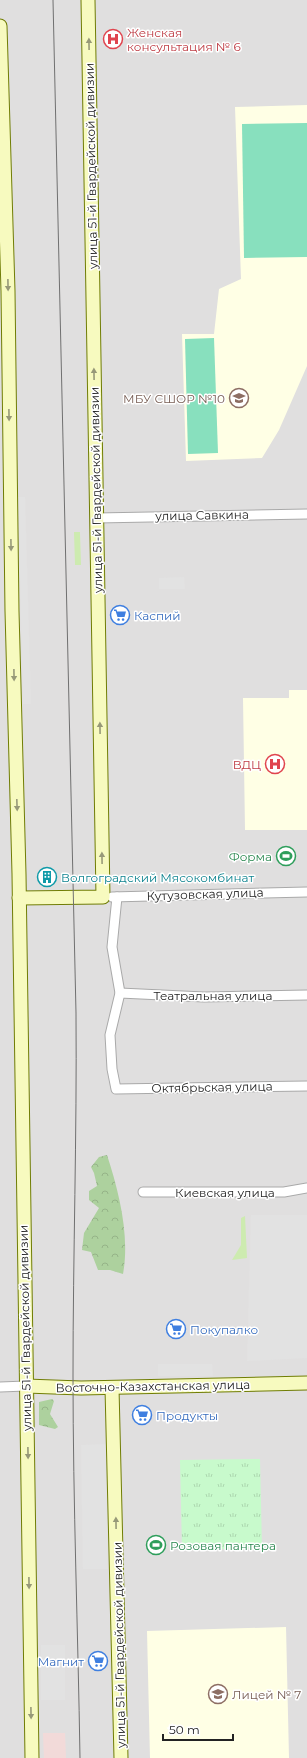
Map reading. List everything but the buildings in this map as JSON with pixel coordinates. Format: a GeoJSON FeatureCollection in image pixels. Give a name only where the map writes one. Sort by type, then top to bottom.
{"type":"FeatureCollection","features":[{"type":"Feature","properties":{"kind":"main road","name":"улица 51-й Гвардейской дивизии"},"geometry":{"type":"LineString","coordinates":[[88,0],[103,897]]}},
{"type":"Feature","properties":{"kind":"main road","name":"улица 51-й Гвардейской дивизии"},"geometry":{"type":"LineString","coordinates":[[0,26],[8,291],[12,611],[19,898],[32,1758]]}},
{"type":"Feature","properties":{"kind":"main road"},"geometry":{"type":"LineString","coordinates":[[19,898],[103,897]]}},
{"type":"Feature","properties":{"kind":"main road","name":"Восточно-Казахстанская улица"},"geometry":{"type":"LineString","coordinates":[[26,1386],[112,1388],[307,1383]]}},
{"type":"Feature","properties":{"kind":"main road","name":"улица 51-й Гвардейской дивизии"},"geometry":{"type":"LineString","coordinates":[[112,1388],[121,1758]]}},
{"type":"Feature","properties":{"kind":"street","name":"улица Савкина"},"geometry":{"type":"LineString","coordinates":[[97,518],[307,514]]}},
{"type":"Feature","properties":{"kind":"street","name":"Кутузовская улица"},"geometry":{"type":"LineString","coordinates":[[103,897],[307,892]]}},
{"type":"Feature","properties":{"kind":"street"},"geometry":{"type":"LineString","coordinates":[[117,897],[112,947],[120,993]]}},
{"type":"Feature","properties":{"kind":"street","name":"Театральная улица"},"geometry":{"type":"LineString","coordinates":[[120,993],[204,997],[307,995]]}},
{"type":"Feature","properties":{"kind":"street","name":"Октябрьская улица"},"geometry":{"type":"LineString","coordinates":[[120,993],[110,1035],[112,1069],[116,1089],[307,1086]]}},
{"type":"Feature","properties":{"kind":"street","name":"Киевская улица"},"geometry":{"type":"LineString","coordinates":[[143,1192],[284,1192],[307,1188]]}},
{"type":"Feature","properties":{"kind":"street","name":"Восточно-Казахстанская улица"},"geometry":{"type":"LineString","coordinates":[[0,1387],[26,1386]]}},
{"type":"Feature","properties":{"kind":"shaded area"},"geometry":{"type":"Polygon","coordinates":[[[0,0],[307,0],[307,1758],[0,1758],[0,0]]]}},
{"type":"Feature","properties":{"kind":"shaded area","name":"МБУ СШОР №10"},"geometry":{"type":"Polygon","coordinates":[[[307,105],[307,366],[279,430],[262,458],[186,461],[182,334],[214,334],[219,289],[241,279],[235,107],[307,105]]]}},
{"type":"Feature","properties":{"kind":"shaded area"},"geometry":{"type":"Polygon","coordinates":[[[18,497],[25,497],[31,704],[23,704],[18,497]]]}},
{"type":"Feature","properties":{"kind":"shaded area"},"geometry":{"type":"Polygon","coordinates":[[[184,577],[185,589],[159,589],[159,578],[184,577]]]}},
{"type":"Feature","properties":{"kind":"shaded area","name":"ВДЦ"},"geometry":{"type":"Polygon","coordinates":[[[289,690],[307,690],[307,830],[245,830],[243,698],[289,698],[289,690]]]}},
{"type":"Feature","properties":{"kind":"shaded area"},"geometry":{"type":"Polygon","coordinates":[[[251,1215],[307,1215],[307,1358],[247,1361],[251,1215]]]}},
{"type":"Feature","properties":{"kind":"shaded area"},"geometry":{"type":"Polygon","coordinates":[[[158,1364],[212,1364],[213,1376],[158,1376],[158,1364]]]}},
{"type":"Feature","properties":{"kind":"shaded area"},"geometry":{"type":"Polygon","coordinates":[[[106,1444],[108,1569],[83,1569],[81,1445],[106,1444]]]}},
{"type":"Feature","properties":{"kind":"shaded area","name":"Лицей № 7"},"geometry":{"type":"Polygon","coordinates":[[[286,1627],[289,1758],[150,1758],[147,1631],[286,1627]]]}},
{"type":"Feature","properties":{"kind":"shaded area"},"geometry":{"type":"Polygon","coordinates":[[[41,1645],[65,1645],[65,1700],[41,1700],[41,1645]]]}},
{"type":"Feature","properties":{"kind":"shaded area"},"geometry":{"type":"Polygon","coordinates":[[[43,1733],[65,1733],[66,1758],[44,1758],[43,1733]]]}},
{"type":"Feature","properties":{"kind":"green space"},"geometry":{"type":"Polygon","coordinates":[[[307,123],[307,257],[244,258],[242,124],[307,123]]]}},
{"type":"Feature","properties":{"kind":"green space"},"geometry":{"type":"Polygon","coordinates":[[[214,338],[218,453],[188,454],[185,339],[214,338]]]}},
{"type":"Feature","properties":{"kind":"green space"},"geometry":{"type":"Polygon","coordinates":[[[74,532],[80,532],[81,565],[75,565],[74,532]]]}},
{"type":"Feature","properties":{"kind":"green space"},"geometry":{"type":"Polygon","coordinates":[[[107,1155],[116,1184],[122,1214],[125,1244],[123,1274],[110,1270],[98,1270],[91,1252],[82,1250],[84,1233],[99,1208],[89,1200],[89,1191],[97,1186],[91,1167],[99,1157],[107,1155]]]}},
{"type":"Feature","properties":{"kind":"green space"},"geometry":{"type":"Polygon","coordinates":[[[245,1216],[247,1258],[232,1260],[241,1245],[241,1218],[245,1216]]]}},
{"type":"Feature","properties":{"kind":"green space"},"geometry":{"type":"Polygon","coordinates":[[[52,1399],[54,1401],[50,1414],[58,1427],[55,1429],[39,1425],[39,1402],[52,1399]]]}},
{"type":"Feature","properties":{"kind":"green space"},"geometry":{"type":"Polygon","coordinates":[[[260,1459],[262,1548],[182,1550],[180,1460],[260,1459]]]}},
{"type":"Feature","properties":{"kind":"tram line"},"geometry":{"type":"LineString","coordinates":[[53,0],[76,1013],[73,1424],[80,1758]]}},
{"type":"Feature","properties":{"kind":"place","name":"Женская консультация № 6"},"geometry":{"type":"Point","coordinates":[113,39]}},
{"type":"Feature","properties":{"kind":"place","name":"МБУ СШОР №10"},"geometry":{"type":"Point","coordinates":[239,398]}},
{"type":"Feature","properties":{"kind":"place","name":"Каспий"},"geometry":{"type":"Point","coordinates":[120,615]}},
{"type":"Feature","properties":{"kind":"place","name":"ВДЦ"},"geometry":{"type":"Point","coordinates":[275,764]}},
{"type":"Feature","properties":{"kind":"place","name":"Форма"},"geometry":{"type":"Point","coordinates":[286,856]}},
{"type":"Feature","properties":{"kind":"place","name":"Волгоградский Мясокомбинат"},"geometry":{"type":"Point","coordinates":[47,877]}},
{"type":"Feature","properties":{"kind":"place","name":"Покупалко"},"geometry":{"type":"Point","coordinates":[176,1329]}},
{"type":"Feature","properties":{"kind":"place","name":"Продукты"},"geometry":{"type":"Point","coordinates":[142,1415]}},
{"type":"Feature","properties":{"kind":"place","name":"Розовая пантера"},"geometry":{"type":"Point","coordinates":[156,1545]}},
{"type":"Feature","properties":{"kind":"place","name":"Магнит"},"geometry":{"type":"Point","coordinates":[98,1661]}},
{"type":"Feature","properties":{"kind":"place","name":"Лицей № 7"},"geometry":{"type":"Point","coordinates":[218,1694]}}]}
